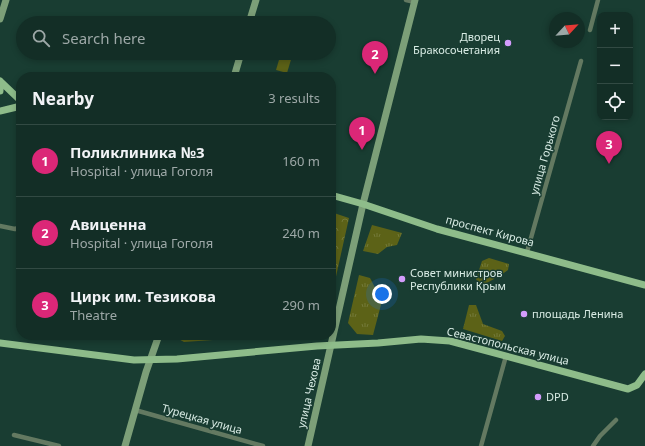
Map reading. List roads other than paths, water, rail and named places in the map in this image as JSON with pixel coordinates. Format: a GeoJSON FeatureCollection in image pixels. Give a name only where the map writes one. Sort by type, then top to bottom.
{"type":"FeatureCollection","features":[{"type":"Feature","properties":{"kind":"main road"},"geometry":{"type":"LineString","coordinates":[[0,19],[6,0]]}},
{"type":"Feature","properties":{"kind":"main road"},"geometry":{"type":"LineString","coordinates":[[251,16],[256,0]]}},
{"type":"Feature","properties":{"kind":"main road","name":"улица Чехова"},"geometry":{"type":"LineString","coordinates":[[336,326],[363,204],[415,1]]}},
{"type":"Feature","properties":{"kind":"main road"},"geometry":{"type":"LineString","coordinates":[[235,72],[239,60]]}},
{"type":"Feature","properties":{"kind":"main road"},"geometry":{"type":"LineString","coordinates":[[0,81],[0,91]]}},
{"type":"Feature","properties":{"kind":"main road"},"geometry":{"type":"LineString","coordinates":[[0,81],[16,96]]}},
{"type":"Feature","properties":{"kind":"main road"},"geometry":{"type":"LineString","coordinates":[[0,111],[16,107]]}},
{"type":"Feature","properties":{"kind":"main road","name":"проспект Кирова"},"geometry":{"type":"LineString","coordinates":[[336,196],[437,229],[645,285]]}},
{"type":"Feature","properties":{"kind":"main road","name":"Севастопольская улица"},"geometry":{"type":"LineString","coordinates":[[0,343],[134,360],[152,358],[177,359],[332,344],[378,343],[421,339],[450,341],[628,389],[637,385],[645,374]]}},
{"type":"Feature","properties":{"kind":"main road"},"geometry":{"type":"LineString","coordinates":[[125,446],[146,372],[157,340]]}},
{"type":"Feature","properties":{"kind":"main road","name":"улица Чехова"},"geometry":{"type":"LineString","coordinates":[[308,446],[333,340]]}},
{"type":"Feature","properties":{"kind":"street"},"geometry":{"type":"LineString","coordinates":[[406,0],[415,1]]}},
{"type":"Feature","properties":{"kind":"street"},"geometry":{"type":"LineString","coordinates":[[590,30],[598,0]]}},
{"type":"Feature","properties":{"kind":"street","name":"улица Горького"},"geometry":{"type":"LineString","coordinates":[[527,252],[581,61]]}},
{"type":"Feature","properties":{"kind":"street"},"geometry":{"type":"LineString","coordinates":[[0,226],[16,229]]}},
{"type":"Feature","properties":{"kind":"street"},"geometry":{"type":"LineString","coordinates":[[480,446],[506,356]]}},
{"type":"Feature","properties":{"kind":"street","name":"Турецкая улица"},"geometry":{"type":"LineString","coordinates":[[135,410],[263,446]]}},
{"type":"Feature","properties":{"kind":"street"},"geometry":{"type":"LineString","coordinates":[[593,446],[600,436],[616,420]]}},
{"type":"Feature","properties":{"kind":"street"},"geometry":{"type":"LineString","coordinates":[[14,435],[59,446]]}},
{"type":"Feature","properties":{"kind":"place","name":"Дворец Бракосочетания"},"geometry":{"type":"Point","coordinates":[508,43]}},
{"type":"Feature","properties":{"kind":"place","name":"Авиценна"},"geometry":{"type":"Point","coordinates":[375,74]}},
{"type":"Feature","properties":{"kind":"place","name":"Поликлиника №3"},"geometry":{"type":"Point","coordinates":[362,150]}},
{"type":"Feature","properties":{"kind":"place","name":"Цирк им. Тезикова"},"geometry":{"type":"Point","coordinates":[609,164]}},
{"type":"Feature","properties":{"kind":"place","name":"Совет министров Республики Крым"},"geometry":{"type":"Point","coordinates":[402,279]}},
{"type":"Feature","properties":{"kind":"place","name":"площадь Ленина"},"geometry":{"type":"Point","coordinates":[524,314]}},
{"type":"Feature","properties":{"kind":"place","name":"DPD"},"geometry":{"type":"Point","coordinates":[538,397]}}]}
